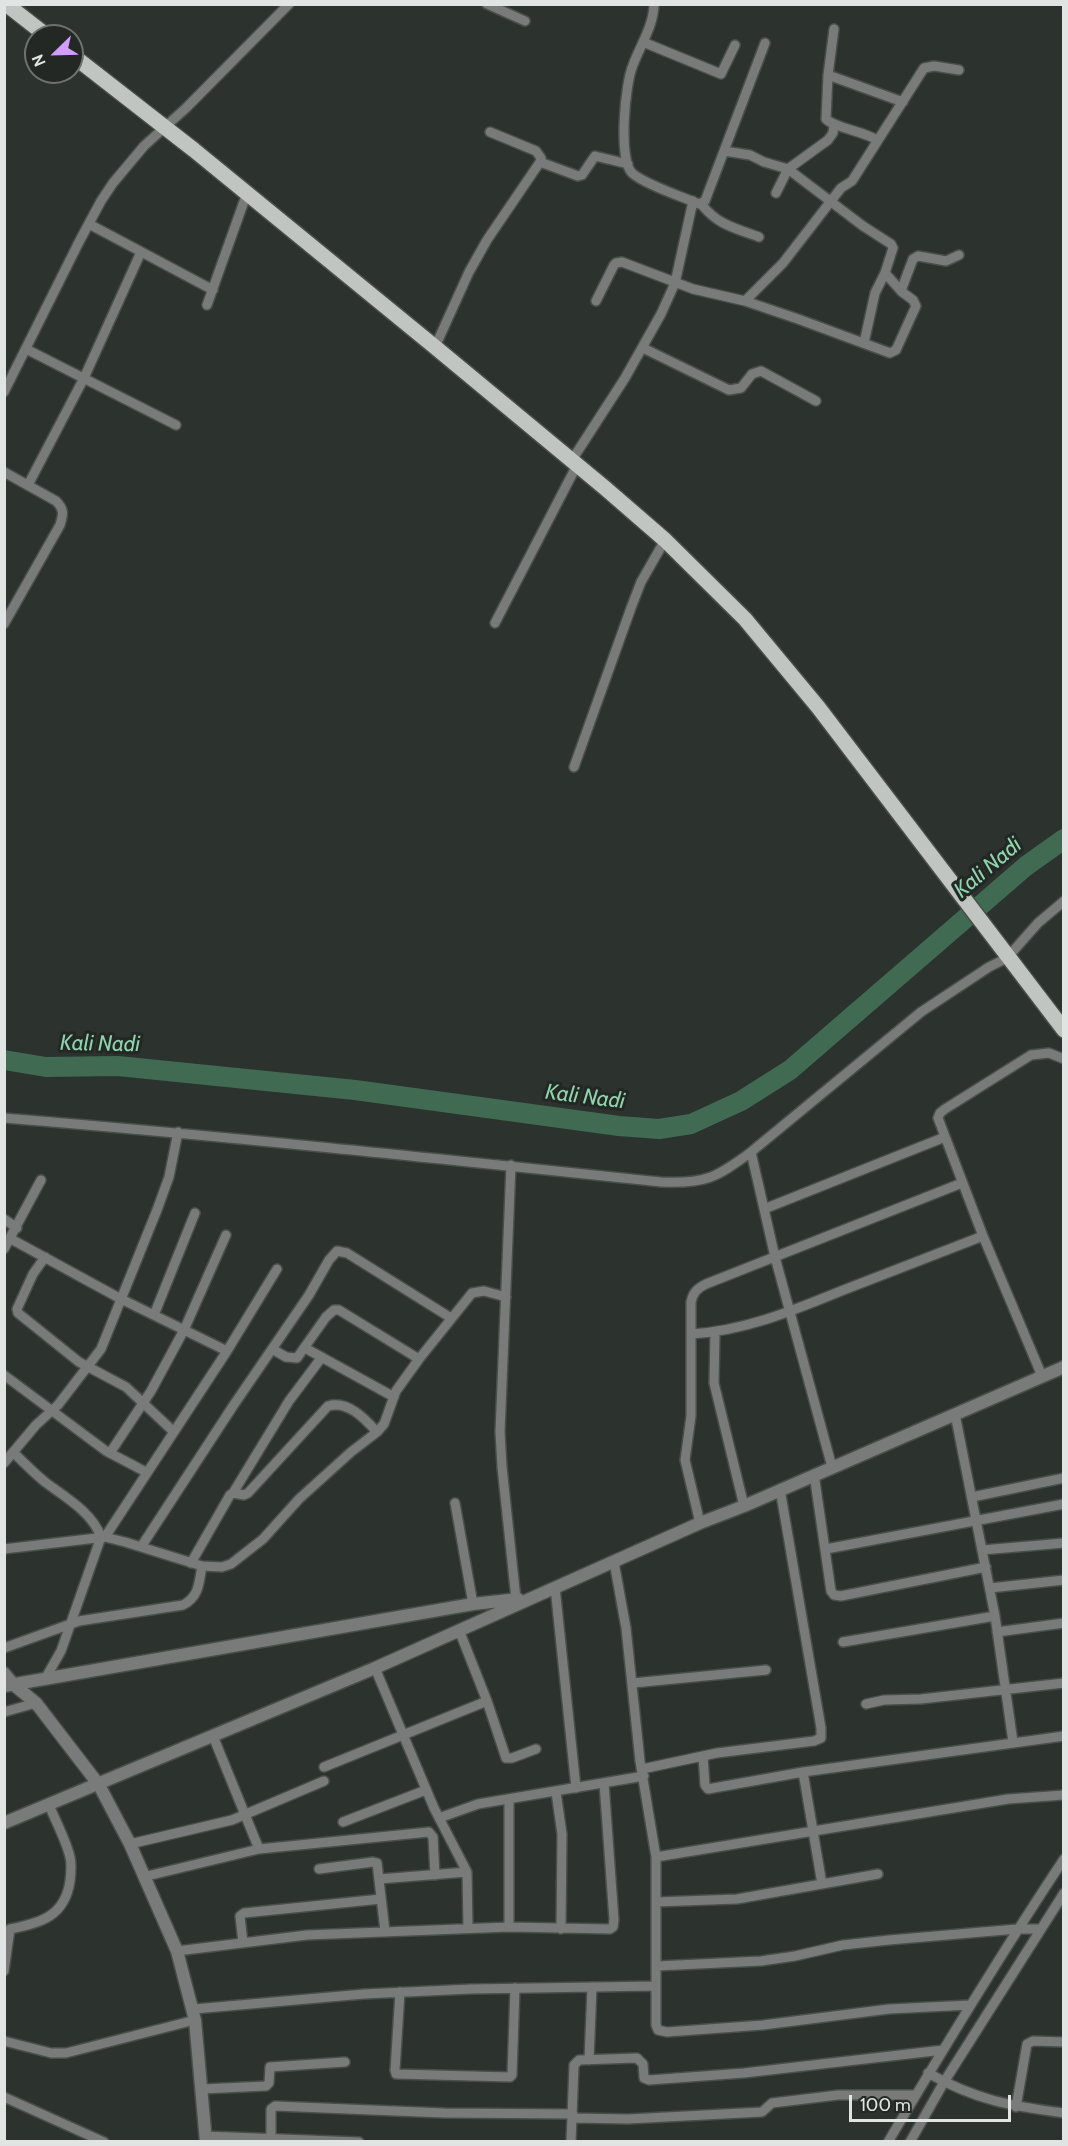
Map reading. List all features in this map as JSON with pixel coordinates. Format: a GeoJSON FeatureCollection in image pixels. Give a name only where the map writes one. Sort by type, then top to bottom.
{"type":"FeatureCollection","features":[{"type":"Feature","properties":{"kind":"main road"},"geometry":{"type":"LineString","coordinates":[[6,4],[32,24]]}},
{"type":"Feature","properties":{"kind":"main road"},"geometry":{"type":"LineString","coordinates":[[84,64],[247,193],[435,347],[664,540],[745,620],[818,707],[1064,1030]]}},
{"type":"Feature","properties":{"kind":"street"},"geometry":{"type":"LineString","coordinates":[[4,392],[8,376],[26,349],[101,201],[119,176],[144,146],[186,108],[289,4]]}},
{"type":"Feature","properties":{"kind":"street"},"geometry":{"type":"LineString","coordinates":[[487,4],[525,21]]}},
{"type":"Feature","properties":{"kind":"street"},"geometry":{"type":"LineString","coordinates":[[654,4],[652,18],[630,71],[626,87],[624,133],[628,164],[633,174],[639,178],[697,203],[721,223],[759,237]]}},
{"type":"Feature","properties":{"kind":"street"},"geometry":{"type":"LineString","coordinates":[[834,29],[828,75],[826,119],[834,125],[862,132],[877,140]]}},
{"type":"Feature","properties":{"kind":"street"},"geometry":{"type":"LineString","coordinates":[[643,42],[721,74],[735,45]]}},
{"type":"Feature","properties":{"kind":"street"},"geometry":{"type":"LineString","coordinates":[[697,203],[705,201],[765,43]]}},
{"type":"Feature","properties":{"kind":"street"},"geometry":{"type":"LineString","coordinates":[[745,301],[783,263],[841,188],[852,181],[924,69],[934,66],[959,70]]}},
{"type":"Feature","properties":{"kind":"street"},"geometry":{"type":"LineString","coordinates":[[828,75],[903,102]]}},
{"type":"Feature","properties":{"kind":"street"},"geometry":{"type":"LineString","coordinates":[[776,193],[789,169],[828,140],[833,134],[834,125]]}},
{"type":"Feature","properties":{"kind":"street"},"geometry":{"type":"LineString","coordinates":[[435,347],[469,272],[510,203],[540,162],[541,158],[536,151],[490,132]]}},
{"type":"Feature","properties":{"kind":"street"},"geometry":{"type":"LineString","coordinates":[[724,151],[750,155],[764,162],[789,169],[893,246],[885,273],[873,299],[864,343]]}},
{"type":"Feature","properties":{"kind":"street"},"geometry":{"type":"LineString","coordinates":[[540,162],[578,176],[582,175],[595,156],[628,164]]}},
{"type":"Feature","properties":{"kind":"street"},"geometry":{"type":"LineString","coordinates":[[207,305],[247,193]]}},
{"type":"Feature","properties":{"kind":"street"},"geometry":{"type":"LineString","coordinates":[[495,623],[574,463],[643,348],[675,283],[697,203]]}},
{"type":"Feature","properties":{"kind":"street"},"geometry":{"type":"LineString","coordinates":[[89,224],[213,290]]}},
{"type":"Feature","properties":{"kind":"street"},"geometry":{"type":"LineString","coordinates":[[28,485],[84,378],[141,252]]}},
{"type":"Feature","properties":{"kind":"street"},"geometry":{"type":"LineString","coordinates":[[902,292],[915,258],[918,256],[946,261],[959,255]]}},
{"type":"Feature","properties":{"kind":"street"},"geometry":{"type":"LineString","coordinates":[[596,302],[614,265],[619,262],[675,283],[745,301],[890,353],[896,350],[916,306],[913,300],[902,292],[885,273]]}},
{"type":"Feature","properties":{"kind":"street"},"geometry":{"type":"LineString","coordinates":[[643,348],[729,390],[741,388],[752,374],[761,371],[816,401]]}},
{"type":"Feature","properties":{"kind":"street"},"geometry":{"type":"LineString","coordinates":[[26,349],[176,425]]}},
{"type":"Feature","properties":{"kind":"street"},"geometry":{"type":"LineString","coordinates":[[4,472],[57,501],[64,514],[4,624]]}},
{"type":"Feature","properties":{"kind":"street"},"geometry":{"type":"LineString","coordinates":[[574,767],[630,608],[664,540]]}},
{"type":"Feature","properties":{"kind":"street"},"geometry":{"type":"LineString","coordinates":[[4,1118],[178,1132],[661,1182],[701,1181],[728,1169],[751,1152],[921,1012],[988,967],[1007,958],[1038,922],[1064,901]]}},
{"type":"Feature","properties":{"kind":"street"},"geometry":{"type":"LineString","coordinates":[[1042,1376],[982,1236],[938,1118],[945,1109],[1031,1055],[1041,1052],[1064,1059]]}},
{"type":"Feature","properties":{"kind":"street"},"geometry":{"type":"LineString","coordinates":[[4,1463],[101,1349],[169,1177],[178,1132]]}},
{"type":"Feature","properties":{"kind":"street"},"geometry":{"type":"LineString","coordinates":[[764,1209],[945,1137]]}},
{"type":"Feature","properties":{"kind":"street"},"geometry":{"type":"LineString","coordinates":[[751,1152],[775,1257],[832,1467]]}},
{"type":"Feature","properties":{"kind":"street"},"geometry":{"type":"LineString","coordinates":[[511,1165],[500,1432],[516,1599]]}},
{"type":"Feature","properties":{"kind":"street"},"geometry":{"type":"LineString","coordinates":[[4,1250],[41,1180]]}},
{"type":"Feature","properties":{"kind":"street"},"geometry":{"type":"LineString","coordinates":[[700,1523],[685,1460],[691,1416],[692,1294],[698,1288],[962,1183]]}},
{"type":"Feature","properties":{"kind":"street"},"geometry":{"type":"LineString","coordinates":[[154,1315],[195,1213]]}},
{"type":"Feature","properties":{"kind":"street"},"geometry":{"type":"LineString","coordinates":[[4,1219],[16,1228]]}},
{"type":"Feature","properties":{"kind":"street"},"geometry":{"type":"LineString","coordinates":[[110,1453],[144,1403],[184,1330],[226,1234]]}},
{"type":"Feature","properties":{"kind":"street"},"geometry":{"type":"LineString","coordinates":[[691,1334],[715,1333],[790,1312],[982,1236]]}},
{"type":"Feature","properties":{"kind":"street"},"geometry":{"type":"LineString","coordinates":[[10,1239],[121,1299],[226,1351]]}},
{"type":"Feature","properties":{"kind":"street"},"geometry":{"type":"LineString","coordinates":[[141,1547],[337,1251],[347,1253],[451,1318]]}},
{"type":"Feature","properties":{"kind":"street"},"geometry":{"type":"LineString","coordinates":[[45,1257],[33,1274],[16,1309],[25,1320],[88,1367],[126,1387],[174,1432]]}},
{"type":"Feature","properties":{"kind":"street"},"geometry":{"type":"LineString","coordinates":[[45,1679],[62,1650],[103,1537],[174,1432],[277,1269]]}},
{"type":"Feature","properties":{"kind":"street"},"geometry":{"type":"LineString","coordinates":[[4,1549],[103,1537],[202,1566],[222,1567],[243,1556],[263,1539],[320,1479],[377,1432],[384,1424],[394,1397],[419,1359],[472,1293],[476,1291],[507,1297]]}},
{"type":"Feature","properties":{"kind":"street"},"geometry":{"type":"LineString","coordinates":[[272,1349],[292,1359],[297,1358],[326,1317],[334,1310],[344,1313],[419,1359]]}},
{"type":"Feature","properties":{"kind":"street"},"geometry":{"type":"LineString","coordinates":[[715,1333],[714,1383],[744,1506]]}},
{"type":"Feature","properties":{"kind":"street"},"geometry":{"type":"LineString","coordinates":[[305,1348],[394,1397]]}},
{"type":"Feature","properties":{"kind":"street"},"geometry":{"type":"LineString","coordinates":[[191,1563],[214,1520],[289,1401],[322,1357]]}},
{"type":"Feature","properties":{"kind":"street"},"geometry":{"type":"LineString","coordinates":[[4,1823],[375,1668],[532,1596],[1064,1367]]}},
{"type":"Feature","properties":{"kind":"street"},"geometry":{"type":"LineString","coordinates":[[4,1375],[110,1453],[146,1472]]}},
{"type":"Feature","properties":{"kind":"street"},"geometry":{"type":"LineString","coordinates":[[233,1493],[244,1495],[248,1493],[328,1406],[340,1404],[363,1418],[377,1432]]}},
{"type":"Feature","properties":{"kind":"street"},"geometry":{"type":"LineString","coordinates":[[955,1414],[990,1588],[1013,1742]]}},
{"type":"Feature","properties":{"kind":"street"},"geometry":{"type":"LineString","coordinates":[[14,1453],[38,1476],[77,1505],[103,1537]]}},
{"type":"Feature","properties":{"kind":"street"},"geometry":{"type":"LineString","coordinates":[[814,1474],[831,1591],[837,1596],[986,1567]]}},
{"type":"Feature","properties":{"kind":"street"},"geometry":{"type":"LineString","coordinates":[[972,1497],[1064,1478]]}},
{"type":"Feature","properties":{"kind":"street"},"geometry":{"type":"LineString","coordinates":[[439,1818],[478,1804],[604,1783],[703,1756],[821,1738],[780,1489]]}},
{"type":"Feature","properties":{"kind":"street"},"geometry":{"type":"LineString","coordinates":[[455,1503],[473,1604]]}},
{"type":"Feature","properties":{"kind":"street"},"geometry":{"type":"LineString","coordinates":[[826,1549],[1064,1504]]}},
{"type":"Feature","properties":{"kind":"street"},"geometry":{"type":"LineString","coordinates":[[982,1550],[1064,1543]]}},
{"type":"Feature","properties":{"kind":"street"},"geometry":{"type":"LineString","coordinates":[[614,1562],[626,1628],[643,1773],[656,1857],[656,2025],[658,2030],[667,2032],[763,2025],[889,2009],[970,2006]]}},
{"type":"Feature","properties":{"kind":"street"},"geometry":{"type":"LineString","coordinates":[[4,1648],[86,1619],[183,1605],[197,1594],[202,1566]]}},
{"type":"Feature","properties":{"kind":"street"},"geometry":{"type":"LineString","coordinates":[[990,1588],[1064,1580]]}},
{"type":"Feature","properties":{"kind":"street"},"geometry":{"type":"LineString","coordinates":[[555,1587],[576,1788]]}},
{"type":"Feature","properties":{"kind":"street"},"geometry":{"type":"LineString","coordinates":[[9,1685],[473,1604],[532,1596]]}},
{"type":"Feature","properties":{"kind":"street"},"geometry":{"type":"LineString","coordinates":[[843,1641],[994,1616]]}},
{"type":"Feature","properties":{"kind":"street"},"geometry":{"type":"LineString","coordinates":[[997,1632],[1064,1623]]}},
{"type":"Feature","properties":{"kind":"street"},"geometry":{"type":"LineString","coordinates":[[459,1630],[487,1701],[506,1758],[536,1749]]}},
{"type":"Feature","properties":{"kind":"street"},"geometry":{"type":"LineString","coordinates":[[375,1668],[426,1790],[466,1872],[468,1928]]}},
{"type":"Feature","properties":{"kind":"street"},"geometry":{"type":"LineString","coordinates":[[633,1683],[766,1670]]}},
{"type":"Feature","properties":{"kind":"street"},"geometry":{"type":"LineString","coordinates":[[4,1673],[9,1685],[36,1703],[99,1785],[130,1845],[177,1951],[194,2015],[205,2139],[271,2138],[359,2142]]}},
{"type":"Feature","properties":{"kind":"street"},"geometry":{"type":"LineString","coordinates":[[866,1704],[884,1700],[921,1699],[1064,1683]]}},
{"type":"Feature","properties":{"kind":"street"},"geometry":{"type":"LineString","coordinates":[[324,1767],[487,1701]]}},
{"type":"Feature","properties":{"kind":"street"},"geometry":{"type":"LineString","coordinates":[[4,1712],[36,1703]]}},
{"type":"Feature","properties":{"kind":"street"},"geometry":{"type":"LineString","coordinates":[[213,1736],[259,1849]]}},
{"type":"Feature","properties":{"kind":"street"},"geometry":{"type":"LineString","coordinates":[[703,1756],[705,1785],[708,1789],[803,1772],[1064,1736]]}},
{"type":"Feature","properties":{"kind":"street"},"geometry":{"type":"LineString","coordinates":[[803,1772],[822,1884]]}},
{"type":"Feature","properties":{"kind":"street"},"geometry":{"type":"LineString","coordinates":[[130,1845],[245,1816],[324,1781]]}},
{"type":"Feature","properties":{"kind":"street"},"geometry":{"type":"LineString","coordinates":[[177,1951],[307,1935],[468,1928],[603,1930],[613,1927],[615,1920],[604,1783]]}},
{"type":"Feature","properties":{"kind":"street"},"geometry":{"type":"LineString","coordinates":[[343,1822],[426,1790]]}},
{"type":"Feature","properties":{"kind":"street"},"geometry":{"type":"LineString","coordinates":[[556,1792],[562,1834],[561,1929]]}},
{"type":"Feature","properties":{"kind":"street"},"geometry":{"type":"LineString","coordinates":[[656,1857],[1008,1799],[1064,1795]]}},
{"type":"Feature","properties":{"kind":"street"},"geometry":{"type":"LineString","coordinates":[[509,1799],[509,1927]]}},
{"type":"Feature","properties":{"kind":"street"},"geometry":{"type":"LineString","coordinates":[[4,1971],[7,1927],[36,1923],[57,1911],[64,1903],[70,1886],[71,1858],[49,1805]]}},
{"type":"Feature","properties":{"kind":"street"},"geometry":{"type":"LineString","coordinates":[[143,1877],[259,1849],[429,1832],[433,1837],[435,1875]]}},
{"type":"Feature","properties":{"kind":"street"},"geometry":{"type":"LineString","coordinates":[[888,2142],[1017,1929],[1064,1859]]}},
{"type":"Feature","properties":{"kind":"street"},"geometry":{"type":"LineString","coordinates":[[320,1869],[375,1862],[378,1865],[385,1931]]}},
{"type":"Feature","properties":{"kind":"street"},"geometry":{"type":"LineString","coordinates":[[379,1879],[466,1872]]}},
{"type":"Feature","properties":{"kind":"street"},"geometry":{"type":"LineString","coordinates":[[656,1902],[737,1899],[878,1874]]}},
{"type":"Feature","properties":{"kind":"street"},"geometry":{"type":"LineString","coordinates":[[910,2142],[944,2082],[1064,1893]]}},
{"type":"Feature","properties":{"kind":"street"},"geometry":{"type":"LineString","coordinates":[[243,1942],[240,1916],[244,1913],[381,1899]]}},
{"type":"Feature","properties":{"kind":"street"},"geometry":{"type":"LineString","coordinates":[[657,1965],[761,1961],[843,1945],[1017,1929],[1040,1929]]}},
{"type":"Feature","properties":{"kind":"street"},"geometry":{"type":"LineString","coordinates":[[4,2041],[51,2053],[66,2053],[194,2015],[400,1992],[656,1986]]}},
{"type":"Feature","properties":{"kind":"street"},"geometry":{"type":"LineString","coordinates":[[589,2060],[592,1987]]}},
{"type":"Feature","properties":{"kind":"street"},"geometry":{"type":"LineString","coordinates":[[400,1992],[396,2074],[510,2077],[512,2075],[514,1988]]}},
{"type":"Feature","properties":{"kind":"street"},"geometry":{"type":"LineString","coordinates":[[1016,2107],[1027,2044],[1033,2041],[1064,2042]]}},
{"type":"Feature","properties":{"kind":"street"},"geometry":{"type":"LineString","coordinates":[[571,2142],[574,2062],[579,2060],[637,2058],[642,2062],[644,2078],[649,2080],[744,2073],[943,2050]]}},
{"type":"Feature","properties":{"kind":"street"},"geometry":{"type":"LineString","coordinates":[[202,2089],[266,2086],[269,2083],[270,2067],[345,2062]]}},
{"type":"Feature","properties":{"kind":"street"},"geometry":{"type":"LineString","coordinates":[[928,2073],[956,2088],[993,2102],[1064,2113]]}},
{"type":"Feature","properties":{"kind":"street"},"geometry":{"type":"LineString","coordinates":[[271,2138],[271,2109],[275,2106],[628,2119],[765,2111],[772,2103],[838,2095],[915,2095]]}},
{"type":"Feature","properties":{"kind":"street"},"geometry":{"type":"LineString","coordinates":[[4,2097],[104,2142]]}},
{"type":"Feature","properties":{"kind":"waterway","name":"Kali Nadi"},"geometry":{"type":"LineString","coordinates":[[4,1060],[46,1067],[118,1066],[355,1090],[619,1126],[659,1129],[691,1124],[741,1101],[790,1070],[1026,866],[1064,839]]}}]}
